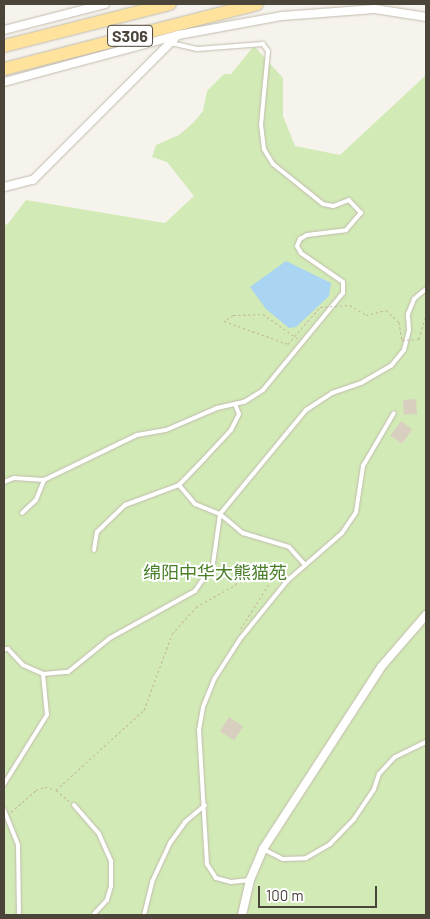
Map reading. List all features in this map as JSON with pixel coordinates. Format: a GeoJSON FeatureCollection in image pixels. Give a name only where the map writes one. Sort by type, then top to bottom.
{"type":"FeatureCollection","features":[{"type":"Feature","properties":{"kind":"main road","name":"S306"},"geometry":{"type":"LineString","coordinates":[[4,46],[170,4]]}},
{"type":"Feature","properties":{"kind":"main road","name":"S306"},"geometry":{"type":"LineString","coordinates":[[4,69],[257,4]]}},
{"type":"Feature","properties":{"kind":"street"},"geometry":{"type":"LineString","coordinates":[[4,30],[105,4]]}},
{"type":"Feature","properties":{"kind":"street"},"geometry":{"type":"LineString","coordinates":[[4,82],[178,35],[282,16],[375,9],[426,17]]}},
{"type":"Feature","properties":{"kind":"street"},"geometry":{"type":"LineString","coordinates":[[4,187],[33,180],[178,35]]}},
{"type":"Feature","properties":{"kind":"street"},"geometry":{"type":"LineString","coordinates":[[242,915],[250,880],[263,849],[380,667],[426,615]]}},
{"type":"Feature","properties":{"kind":"lane"},"geometry":{"type":"LineString","coordinates":[[4,482],[14,478],[44,480],[137,435],[166,430],[217,408],[235,404],[263,390],[304,343],[343,293],[343,282],[300,253],[297,246],[300,239],[307,235],[346,230],[361,213],[349,200],[333,206],[323,204],[273,164],[264,149],[261,125],[268,51],[263,44],[197,49],[170,43]]}},
{"type":"Feature","properties":{"kind":"lane"},"geometry":{"type":"LineString","coordinates":[[4,649],[8,649],[23,665],[43,674],[68,672],[110,638],[195,591],[213,564],[220,514],[306,410],[332,393],[361,383],[391,366],[404,350],[409,330],[408,314],[414,299],[426,289]]}},
{"type":"Feature","properties":{"kind":"lane"},"geometry":{"type":"LineString","coordinates":[[94,550],[98,532],[125,505],[178,485],[231,430],[238,414],[235,404]]}},
{"type":"Feature","properties":{"kind":"lane"},"geometry":{"type":"LineString","coordinates":[[250,880],[231,882],[216,878],[208,864],[199,730],[203,708],[215,678],[240,640],[287,581],[342,533],[356,512],[363,466],[394,413]]}},
{"type":"Feature","properties":{"kind":"lane"},"geometry":{"type":"LineString","coordinates":[[22,513],[36,500],[44,480]]}},
{"type":"Feature","properties":{"kind":"lane"},"geometry":{"type":"LineString","coordinates":[[178,485],[195,504],[220,514],[243,533],[289,547],[305,565]]}},
{"type":"Feature","properties":{"kind":"lane"},"geometry":{"type":"LineString","coordinates":[[4,784],[47,715],[43,674]]}},
{"type":"Feature","properties":{"kind":"lane"},"geometry":{"type":"LineString","coordinates":[[263,849],[283,859],[306,858],[330,844],[354,819],[374,789],[379,774],[396,757],[426,742]]}},
{"type":"Feature","properties":{"kind":"lane"},"geometry":{"type":"LineString","coordinates":[[144,915],[152,882],[170,843],[185,822],[205,805]]}},
{"type":"Feature","properties":{"kind":"lane"},"geometry":{"type":"LineString","coordinates":[[74,806],[99,834],[111,861],[111,886],[107,900],[94,913]]}},
{"type":"Feature","properties":{"kind":"lane"},"geometry":{"type":"LineString","coordinates":[[4,810],[18,845],[19,915]]}},
{"type":"Feature","properties":{"kind":"path"},"geometry":{"type":"LineString","coordinates":[[304,343],[263,314],[233,315],[224,321],[288,344],[320,307],[350,305],[366,314],[386,310],[399,322],[402,340],[419,339],[426,314]]}},
{"type":"Feature","properties":{"kind":"path"},"geometry":{"type":"LineString","coordinates":[[56,790],[144,710],[172,634],[178,627],[196,607],[235,585],[249,567],[258,563],[269,567],[274,576],[241,627],[240,640]]}},
{"type":"Feature","properties":{"kind":"path"},"geometry":{"type":"LineString","coordinates":[[7,816],[36,790],[45,787],[56,790],[74,806]]}},
{"type":"Feature","properties":{"kind":"green space","name":"绵阳中华大熊猫苑"},"geometry":{"type":"Polygon","coordinates":[[[254,46],[283,78],[283,116],[295,146],[340,155],[426,75],[426,915],[4,915],[4,223],[7,225],[26,200],[165,223],[194,196],[167,162],[152,157],[156,145],[179,135],[193,123],[203,111],[207,91],[224,74],[231,74],[254,46]]]}},
{"type":"Feature","properties":{"kind":"water"},"geometry":{"type":"Polygon","coordinates":[[[286,261],[331,283],[329,296],[296,327],[289,328],[266,309],[250,287],[286,261]]]}},
{"type":"Feature","properties":{"kind":"building"},"geometry":{"type":"Polygon","coordinates":[[[416,399],[417,414],[404,415],[403,400],[416,399]]]}},
{"type":"Feature","properties":{"kind":"building"},"geometry":{"type":"Polygon","coordinates":[[[401,421],[412,429],[402,444],[390,436],[401,421]]]}},
{"type":"Feature","properties":{"kind":"building"},"geometry":{"type":"Polygon","coordinates":[[[229,717],[243,726],[234,741],[220,731],[229,717]]]}}]}
